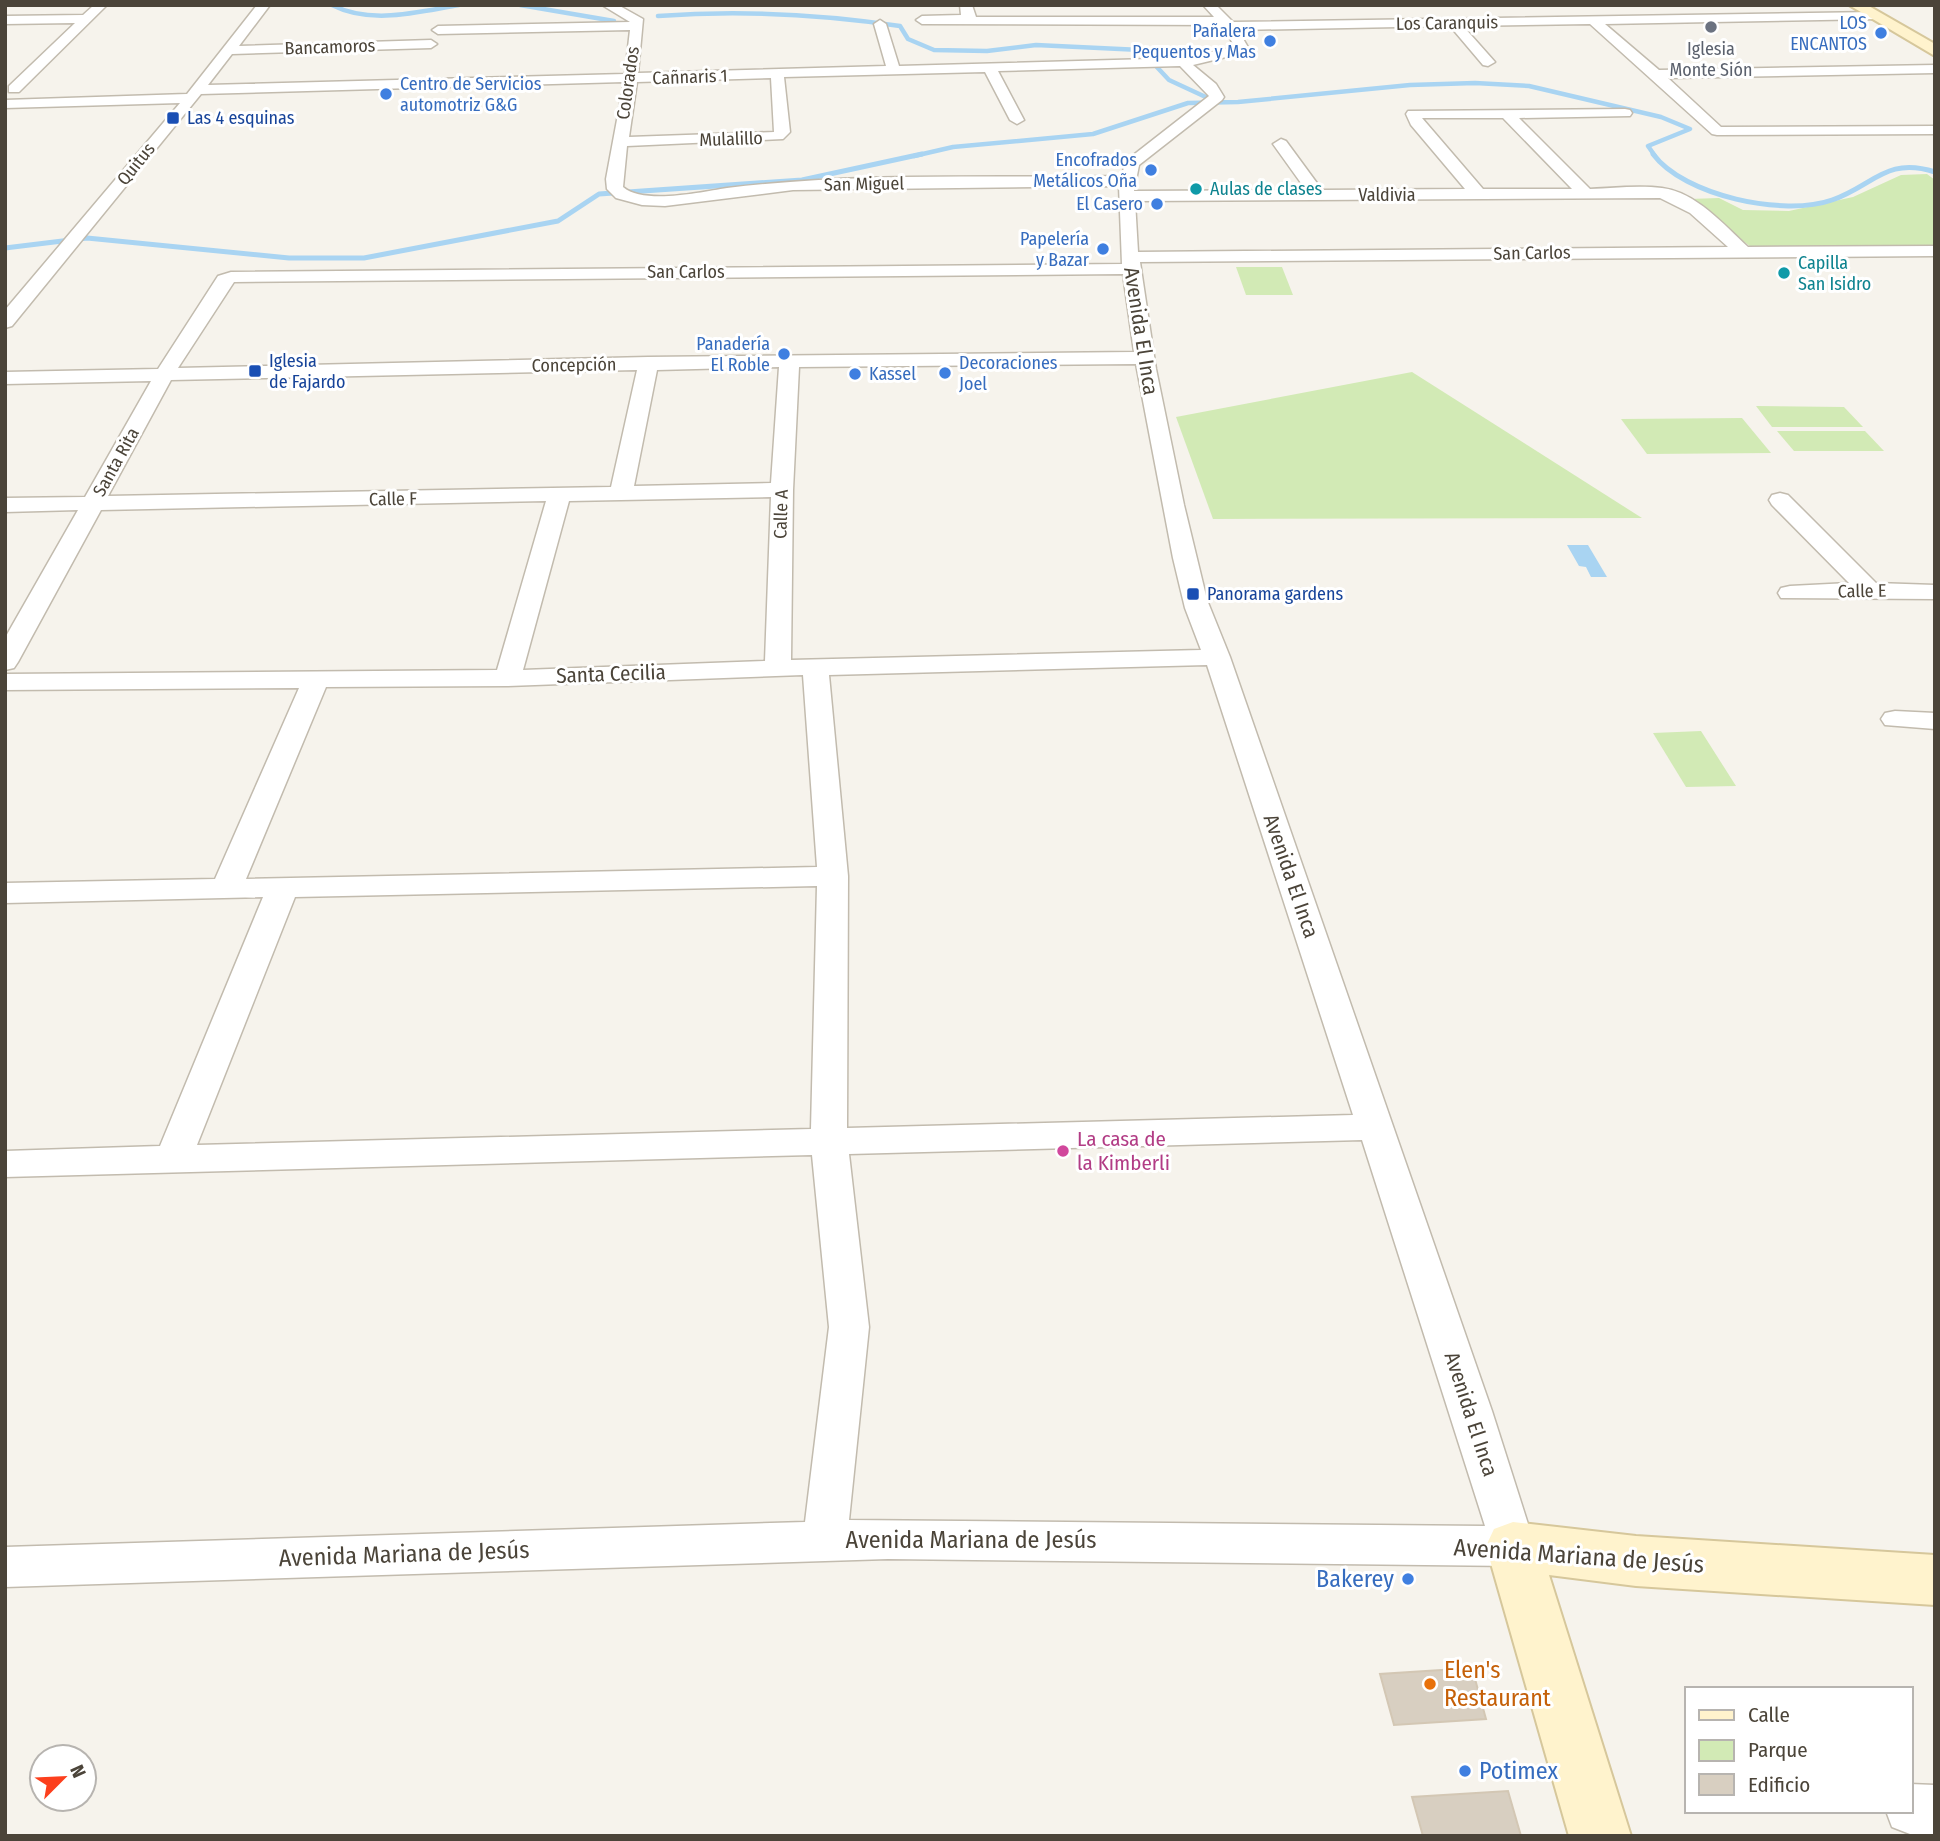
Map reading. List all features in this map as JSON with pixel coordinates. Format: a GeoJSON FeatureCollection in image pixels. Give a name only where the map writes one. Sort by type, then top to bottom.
{"type":"FeatureCollection","features":[{"type":"Feature","properties":{"kind":"street"},"geometry":{"type":"LineString","coordinates":[[8,93],[101,5]]}},
{"type":"Feature","properties":{"kind":"street","name":"Quitus"},"geometry":{"type":"LineString","coordinates":[[5,322],[264,5]]}},
{"type":"Feature","properties":{"kind":"street","name":"Colorados"},"geometry":{"type":"LineString","coordinates":[[608,5],[637,19],[631,79],[618,142],[617,188]]}},
{"type":"Feature","properties":{"kind":"street"},"geometry":{"type":"LineString","coordinates":[[966,5],[970,20]]}},
{"type":"Feature","properties":{"kind":"street"},"geometry":{"type":"LineString","coordinates":[[1126,188],[1132,163],[1212,101],[1215,91],[1192,74],[1185,62],[1225,55],[1242,48],[1227,23],[1209,5]]}},
{"type":"Feature","properties":{"kind":"street"},"geometry":{"type":"LineString","coordinates":[[1442,5],[1488,62]]}},
{"type":"Feature","properties":{"kind":"street"},"geometry":{"type":"LineString","coordinates":[[1856,5],[1935,51]]}},
{"type":"Feature","properties":{"kind":"street"},"geometry":{"type":"LineString","coordinates":[[1528,10],[1539,22]]}},
{"type":"Feature","properties":{"kind":"street","name":"Los Caranquis"},"geometry":{"type":"LineString","coordinates":[[922,20],[1227,23],[1342,29],[1358,19],[1539,22],[1874,16]]}},
{"type":"Feature","properties":{"kind":"street"},"geometry":{"type":"LineString","coordinates":[[5,20],[85,19]]}},
{"type":"Feature","properties":{"kind":"street"},"geometry":{"type":"LineString","coordinates":[[1594,21],[1656,74],[1712,129],[1721,132],[1935,130]]}},
{"type":"Feature","properties":{"kind":"street"},"geometry":{"type":"LineString","coordinates":[[880,24],[894,71]]}},
{"type":"Feature","properties":{"kind":"street"},"geometry":{"type":"LineString","coordinates":[[411,85],[441,25],[635,26]]}},
{"type":"Feature","properties":{"kind":"street","name":"Bancamoros"},"geometry":{"type":"LineString","coordinates":[[229,50],[426,54]]}},
{"type":"Feature","properties":{"kind":"street","name":"Cañnaris 1"},"geometry":{"type":"LineString","coordinates":[[8,93],[193,94],[1185,62]]}},
{"type":"Feature","properties":{"kind":"street"},"geometry":{"type":"LineString","coordinates":[[990,68],[1017,120]]}},
{"type":"Feature","properties":{"kind":"street"},"geometry":{"type":"LineString","coordinates":[[1656,74],[1935,69]]}},
{"type":"Feature","properties":{"kind":"street","name":"Mulalillo"},"geometry":{"type":"LineString","coordinates":[[618,142],[778,136],[783,132],[777,74]]}},
{"type":"Feature","properties":{"kind":"street"},"geometry":{"type":"LineString","coordinates":[[1506,113],[1586,194]]}},
{"type":"Feature","properties":{"kind":"street"},"geometry":{"type":"LineString","coordinates":[[1479,195],[1416,122],[1413,114],[1625,113]]}},
{"type":"Feature","properties":{"kind":"street"},"geometry":{"type":"LineString","coordinates":[[1281,144],[1317,195]]}},
{"type":"Feature","properties":{"kind":"street","name":"San Miguel"},"geometry":{"type":"LineString","coordinates":[[617,188],[665,201],[784,186],[1126,188]]}},
{"type":"Feature","properties":{"kind":"street","name":"Valdivia"},"geometry":{"type":"LineString","coordinates":[[1126,188],[1317,195],[1662,193],[1685,201],[1744,252]]}},
{"type":"Feature","properties":{"kind":"street","name":"Avenida El Inca"},"geometry":{"type":"LineString","coordinates":[[1126,188],[1131,263],[1143,358],[1193,594],[1217,657],[1375,1127],[1513,1546],[1600,1836]]}},
{"type":"Feature","properties":{"kind":"street","name":"San Carlos"},"geometry":{"type":"LineString","coordinates":[[240,275],[1935,251]]}},
{"type":"Feature","properties":{"kind":"street","name":"Santa Rita"},"geometry":{"type":"LineString","coordinates":[[5,662],[165,373],[224,280],[240,275]]}},
{"type":"Feature","properties":{"kind":"street","name":"Concepción"},"geometry":{"type":"LineString","coordinates":[[5,378],[648,363],[1143,358]]}},
{"type":"Feature","properties":{"kind":"street","name":"Calle A"},"geometry":{"type":"LineString","coordinates":[[778,668],[782,490],[789,361]]}},
{"type":"Feature","properties":{"kind":"street"},"geometry":{"type":"LineString","coordinates":[[621,494],[648,363]]}},
{"type":"Feature","properties":{"kind":"street","name":"Calle F"},"geometry":{"type":"LineString","coordinates":[[5,505],[782,490]]}},
{"type":"Feature","properties":{"kind":"street"},"geometry":{"type":"LineString","coordinates":[[508,678],[559,495]]}},
{"type":"Feature","properties":{"kind":"street"},"geometry":{"type":"LineString","coordinates":[[1780,500],[1869,590]]}},
{"type":"Feature","properties":{"kind":"street","name":"Calle E"},"geometry":{"type":"LineString","coordinates":[[1790,593],[1869,590],[1935,592]]}},
{"type":"Feature","properties":{"kind":"street","name":"Santa Cecilia"},"geometry":{"type":"LineString","coordinates":[[5,682],[508,678],[1217,657]]}},
{"type":"Feature","properties":{"kind":"street"},"geometry":{"type":"LineString","coordinates":[[815,667],[833,876],[829,1140],[849,1327],[825,1540]]}},
{"type":"Feature","properties":{"kind":"street"},"geometry":{"type":"LineString","coordinates":[[226,889],[316,680]]}},
{"type":"Feature","properties":{"kind":"street"},"geometry":{"type":"LineString","coordinates":[[1895,719],[1935,721]]}},
{"type":"Feature","properties":{"kind":"street"},"geometry":{"type":"LineString","coordinates":[[5,893],[833,876]]}},
{"type":"Feature","properties":{"kind":"street"},"geometry":{"type":"LineString","coordinates":[[173,1159],[283,887]]}},
{"type":"Feature","properties":{"kind":"street"},"geometry":{"type":"LineString","coordinates":[[5,1164],[1375,1127]]}},
{"type":"Feature","properties":{"kind":"street","name":"Avenida Mariana de Jesús"},"geometry":{"type":"LineString","coordinates":[[5,1567],[825,1540],[1513,1546],[1636,1561],[1935,1580]]}},
{"type":"Feature","properties":{"kind":"street"},"geometry":{"type":"LineString","coordinates":[[1912,1809],[1935,1810]]}},
{"type":"Feature","properties":{"kind":"green space"},"geometry":{"type":"Polygon","coordinates":[[[1927,174],[1935,180],[1935,246],[1751,247],[1689,199],[1719,198],[1743,210],[1789,211],[1853,197],[1901,175],[1927,174]]]}},
{"type":"Feature","properties":{"kind":"green space"},"geometry":{"type":"Polygon","coordinates":[[[1236,267],[1282,267],[1293,295],[1246,295],[1236,267]]]}},
{"type":"Feature","properties":{"kind":"green space"},"geometry":{"type":"Polygon","coordinates":[[[1412,372],[1642,518],[1213,519],[1176,417],[1412,372]]]}},
{"type":"Feature","properties":{"kind":"green space"},"geometry":{"type":"Polygon","coordinates":[[[1756,406],[1844,407],[1863,427],[1772,427],[1756,406]]]}},
{"type":"Feature","properties":{"kind":"green space"},"geometry":{"type":"Polygon","coordinates":[[[1742,418],[1771,453],[1647,454],[1621,419],[1742,418]]]}},
{"type":"Feature","properties":{"kind":"green space"},"geometry":{"type":"Polygon","coordinates":[[[1777,431],[1865,431],[1884,451],[1794,451],[1777,431]]]}},
{"type":"Feature","properties":{"kind":"green space"},"geometry":{"type":"Polygon","coordinates":[[[1701,731],[1736,786],[1686,787],[1653,733],[1701,731]]]}},
{"type":"Feature","properties":{"kind":"water"},"geometry":{"type":"Polygon","coordinates":[[[1567,545],[1588,545],[1607,577],[1591,577],[1586,567],[1579,566],[1567,545]]]}},
{"type":"Feature","properties":{"kind":"building"},"geometry":{"type":"Polygon","coordinates":[[[1472,1668],[1486,1719],[1394,1725],[1380,1674],[1472,1668]]]}},
{"type":"Feature","properties":{"kind":"building"},"geometry":{"type":"Polygon","coordinates":[[[1508,1791],[1521,1836],[1423,1836],[1412,1797],[1508,1791]]]}},
{"type":"Feature","properties":{"kind":"waterway"},"geometry":{"type":"LineString","coordinates":[[332,5],[347,11],[379,16],[459,5]]}},
{"type":"Feature","properties":{"kind":"waterway"},"geometry":{"type":"LineString","coordinates":[[520,5],[614,21]]}},
{"type":"Feature","properties":{"kind":"waterway"},"geometry":{"type":"LineString","coordinates":[[658,16],[749,13],[870,22],[900,26],[908,39],[934,50],[987,51],[1036,45],[1141,50],[1169,80],[1210,99]]}},
{"type":"Feature","properties":{"kind":"waterway"},"geometry":{"type":"LineString","coordinates":[[914,156],[953,147],[1093,134],[1188,103],[1238,102],[1410,85],[1475,83],[1529,86],[1661,117],[1690,129],[1648,146],[1655,156]]}},
{"type":"Feature","properties":{"kind":"waterway"},"geometry":{"type":"LineString","coordinates":[[5,248],[87,238],[289,258],[364,258],[558,221],[599,194],[802,180],[922,154]]}},
{"type":"Feature","properties":{"kind":"waterway"},"geometry":{"type":"LineString","coordinates":[[1655,156],[1668,169],[1687,181],[1711,191],[1736,199],[1788,206],[1812,205],[1832,200],[1892,170],[1918,168],[1935,172]]}},
{"type":"Feature","properties":{"kind":"place","name":"Iglesia Monte Sión"},"geometry":{"type":"Point","coordinates":[1711,27]}},
{"type":"Feature","properties":{"kind":"place","name":"LOS ENCANTOS"},"geometry":{"type":"Point","coordinates":[1881,33]}},
{"type":"Feature","properties":{"kind":"place","name":"Pañalera Pequentos y Mas"},"geometry":{"type":"Point","coordinates":[1270,41]}},
{"type":"Feature","properties":{"kind":"place","name":"Centro de Servicios automotriz G&G"},"geometry":{"type":"Point","coordinates":[386,94]}},
{"type":"Feature","properties":{"kind":"place","name":"Las 4 esquinas"},"geometry":{"type":"Point","coordinates":[173,118]}},
{"type":"Feature","properties":{"kind":"place","name":"Encofrados Metálicos Oña"},"geometry":{"type":"Point","coordinates":[1151,170]}},
{"type":"Feature","properties":{"kind":"place","name":"Aulas de clases"},"geometry":{"type":"Point","coordinates":[1196,189]}},
{"type":"Feature","properties":{"kind":"place","name":"El Casero"},"geometry":{"type":"Point","coordinates":[1157,204]}},
{"type":"Feature","properties":{"kind":"place","name":"Papelería y Bazar"},"geometry":{"type":"Point","coordinates":[1103,249]}},
{"type":"Feature","properties":{"kind":"place","name":"Capilla San Isidro"},"geometry":{"type":"Point","coordinates":[1784,273]}},
{"type":"Feature","properties":{"kind":"place","name":"Panadería El Roble"},"geometry":{"type":"Point","coordinates":[784,354]}},
{"type":"Feature","properties":{"kind":"place","name":"Iglesia de Fajardo"},"geometry":{"type":"Point","coordinates":[255,371]}},
{"type":"Feature","properties":{"kind":"place","name":"Decoraciones Joel"},"geometry":{"type":"Point","coordinates":[945,373]}},
{"type":"Feature","properties":{"kind":"place","name":"Kassel"},"geometry":{"type":"Point","coordinates":[855,374]}},
{"type":"Feature","properties":{"kind":"place","name":"Panorama gardens"},"geometry":{"type":"Point","coordinates":[1193,594]}},
{"type":"Feature","properties":{"kind":"place","name":"La casa de la Kimberli"},"geometry":{"type":"Point","coordinates":[1063,1151]}},
{"type":"Feature","properties":{"kind":"place","name":"Bakerey"},"geometry":{"type":"Point","coordinates":[1408,1579]}},
{"type":"Feature","properties":{"kind":"place","name":"Elen's Restaurant"},"geometry":{"type":"Point","coordinates":[1430,1684]}},
{"type":"Feature","properties":{"kind":"place","name":"Potimex"},"geometry":{"type":"Point","coordinates":[1465,1771]}}]}
